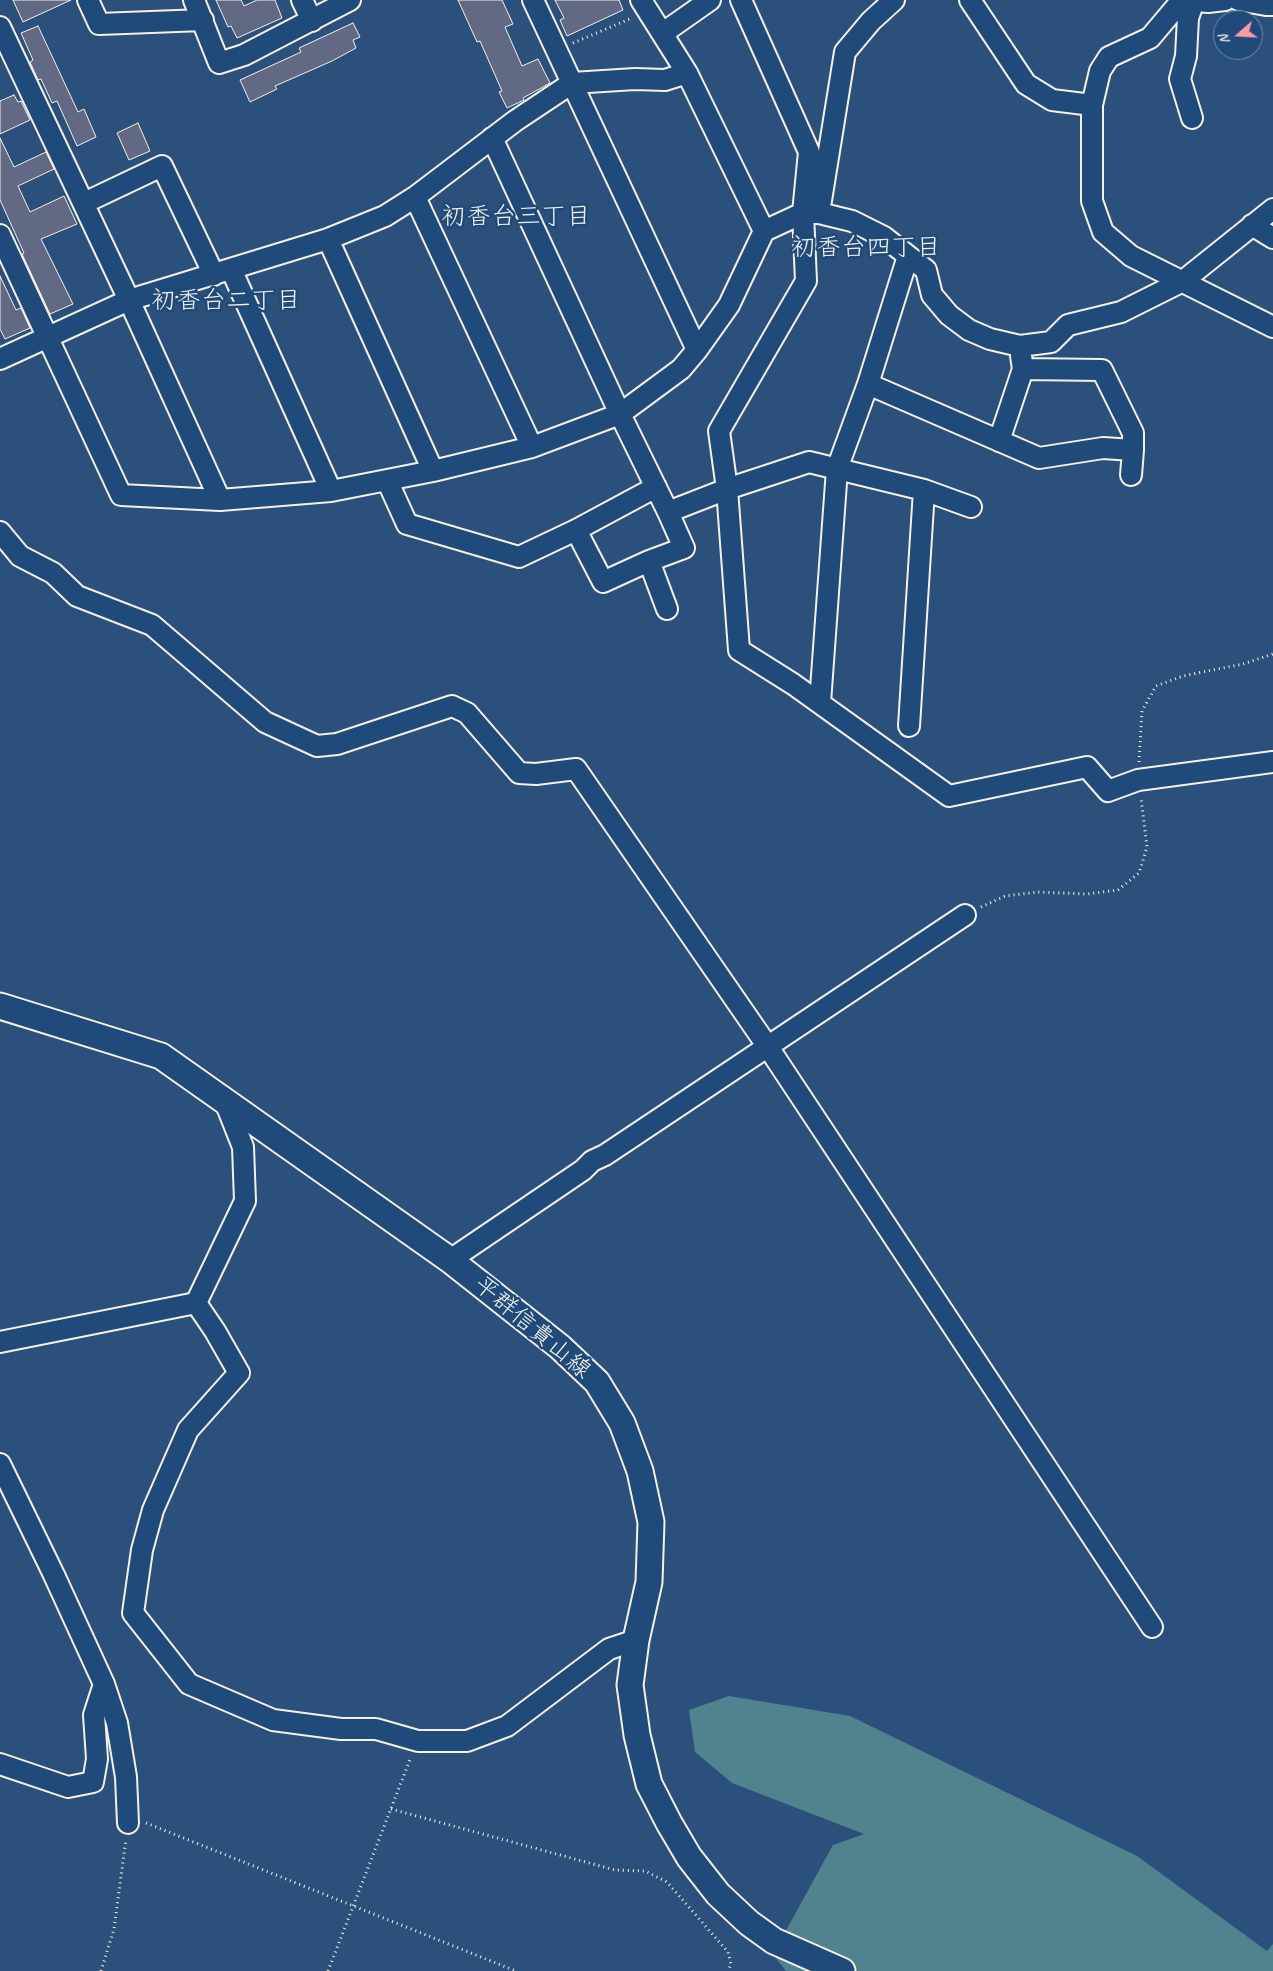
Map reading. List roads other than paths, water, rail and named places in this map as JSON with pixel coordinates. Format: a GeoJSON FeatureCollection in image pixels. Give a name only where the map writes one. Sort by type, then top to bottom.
{"type":"FeatureCollection","features":[{"type":"Feature","properties":{"kind":"main road","name":"平群信貴山線"},"geometry":{"type":"LineString","coordinates":[[0,1006],[161,1056],[450,1260],[566,1353],[597,1382],[622,1423],[640,1470],[651,1522],[649,1582],[636,1640],[630,1685],[637,1735],[648,1784],[668,1824],[689,1858],[718,1894],[749,1923],[774,1940],[842,1971]]}},
{"type":"Feature","properties":{"kind":"street"},"geometry":{"type":"LineString","coordinates":[[88,0],[99,24],[203,20]]}},
{"type":"Feature","properties":{"kind":"street"},"geometry":{"type":"LineString","coordinates":[[194,0],[219,63],[244,55],[350,0]]}},
{"type":"Feature","properties":{"kind":"street"},"geometry":{"type":"LineString","coordinates":[[302,0],[312,21]]}},
{"type":"Feature","properties":{"kind":"street"},"geometry":{"type":"LineString","coordinates":[[532,0],[697,350]]}},
{"type":"Feature","properties":{"kind":"street"},"geometry":{"type":"LineString","coordinates":[[663,33],[710,0]]}},
{"type":"Feature","properties":{"kind":"street"},"geometry":{"type":"LineString","coordinates":[[741,0],[809,152],[811,213],[806,282],[719,431],[727,488],[739,650],[820,703],[949,796],[1087,768],[1108,791],[1138,780],[1273,762]]}},
{"type":"Feature","properties":{"kind":"street"},"geometry":{"type":"LineString","coordinates":[[811,213],[845,52],[871,21],[894,0]]}},
{"type":"Feature","properties":{"kind":"street"},"geometry":{"type":"LineString","coordinates":[[970,0],[1026,84],[1052,100],[1092,106]]}},
{"type":"Feature","properties":{"kind":"street"},"geometry":{"type":"LineString","coordinates":[[1187,0],[1150,38],[1109,57],[1100,71],[1092,106],[1092,201],[1103,232],[1131,256],[1273,327]]}},
{"type":"Feature","properties":{"kind":"street"},"geometry":{"type":"LineString","coordinates":[[1187,0],[1208,2],[1225,0]]}},
{"type":"Feature","properties":{"kind":"street"},"geometry":{"type":"LineString","coordinates":[[1187,0],[1186,56],[1180,79],[1192,118]]}},
{"type":"Feature","properties":{"kind":"street"},"geometry":{"type":"LineString","coordinates":[[1238,0],[1273,5]]}},
{"type":"Feature","properties":{"kind":"street"},"geometry":{"type":"LineString","coordinates":[[645,5],[687,72],[764,231]]}},
{"type":"Feature","properties":{"kind":"street"},"geometry":{"type":"LineString","coordinates":[[0,28],[5,52],[84,203],[220,500]]}},
{"type":"Feature","properties":{"kind":"street"},"geometry":{"type":"LineString","coordinates":[[0,359],[129,300],[328,239],[385,216],[415,197],[515,121],[572,83],[635,79],[664,80],[687,72]]}},
{"type":"Feature","properties":{"kind":"street"},"geometry":{"type":"LineString","coordinates":[[492,138],[684,548],[649,561],[604,582],[576,530]]}},
{"type":"Feature","properties":{"kind":"street"},"geometry":{"type":"LineString","coordinates":[[84,203],[162,166],[223,272],[331,491]]}},
{"type":"Feature","properties":{"kind":"street"},"geometry":{"type":"LineString","coordinates":[[415,197],[532,446]]}},
{"type":"Feature","properties":{"kind":"street"},"geometry":{"type":"LineString","coordinates":[[0,235],[121,495],[220,500],[331,491],[433,471],[532,446],[620,414],[681,369],[697,350],[729,305],[764,231],[811,213],[852,221],[884,237],[926,270],[932,295],[949,315],[969,330],[990,339],[1020,346],[1051,342],[1068,325],[1121,312],[1183,282],[1273,209]]}},
{"type":"Feature","properties":{"kind":"street"},"geometry":{"type":"LineString","coordinates":[[1252,226],[1273,238]]}},
{"type":"Feature","properties":{"kind":"street"},"geometry":{"type":"LineString","coordinates":[[328,239],[433,471]]}},
{"type":"Feature","properties":{"kind":"street"},"geometry":{"type":"LineString","coordinates":[[820,703],[837,469],[868,384],[908,256]]}},
{"type":"Feature","properties":{"kind":"street"},"geometry":{"type":"LineString","coordinates":[[999,441],[1023,369],[1020,346]]}},
{"type":"Feature","properties":{"kind":"street"},"geometry":{"type":"LineString","coordinates":[[1023,369],[1102,370],[1133,433],[1131,476]]}},
{"type":"Feature","properties":{"kind":"street"},"geometry":{"type":"LineString","coordinates":[[868,384],[1039,458],[1103,448],[1133,450]]}},
{"type":"Feature","properties":{"kind":"street"},"geometry":{"type":"LineString","coordinates":[[668,512],[727,488],[808,462],[924,490],[971,507]]}},
{"type":"Feature","properties":{"kind":"street"},"geometry":{"type":"LineString","coordinates":[[386,480],[407,524],[519,557],[576,530],[656,487]]}},
{"type":"Feature","properties":{"kind":"street"},"geometry":{"type":"LineString","coordinates":[[909,726],[924,490]]}},
{"type":"Feature","properties":{"kind":"street"},"geometry":{"type":"LineString","coordinates":[[0,532],[20,556],[53,573],[76,596],[152,625],[265,722],[316,746],[337,744],[452,706],[467,713],[519,773],[536,774],[576,769],[768,1047],[1152,1627]]}},
{"type":"Feature","properties":{"kind":"street"},"geometry":{"type":"LineString","coordinates":[[649,561],[667,609]]}},
{"type":"Feature","properties":{"kind":"street"},"geometry":{"type":"LineString","coordinates":[[450,1260],[583,1170],[592,1161],[605,1155],[965,915]]}},
{"type":"Feature","properties":{"kind":"street"},"geometry":{"type":"LineString","coordinates":[[196,1303],[245,1201],[243,1147],[224,1099]]}},
{"type":"Feature","properties":{"kind":"street"},"geometry":{"type":"LineString","coordinates":[[0,1342],[196,1303]]}},
{"type":"Feature","properties":{"kind":"street"},"geometry":{"type":"LineString","coordinates":[[196,1303],[216,1331],[239,1373],[188,1430],[153,1510],[142,1550],[134,1613],[189,1684],[273,1720],[341,1729],[376,1730],[418,1741],[467,1740],[507,1726],[609,1648],[636,1640]]}},
{"type":"Feature","properties":{"kind":"street"},"geometry":{"type":"LineString","coordinates":[[0,1464],[104,1684],[117,1723],[126,1777],[128,1823]]}},
{"type":"Feature","properties":{"kind":"street"},"geometry":{"type":"LineString","coordinates":[[0,1764],[68,1787],[93,1782],[97,1759],[94,1715],[104,1684]]}},
{"type":"Feature","properties":{"kind":"district","name":"初香台三丁目"},"geometry":{"type":"Point","coordinates":[516,217]}},
{"type":"Feature","properties":{"kind":"district","name":"初香台四丁目"},"geometry":{"type":"Point","coordinates":[866,248]}},
{"type":"Feature","properties":{"kind":"district","name":"初香台二丁目"},"geometry":{"type":"Point","coordinates":[226,301]}}]}
